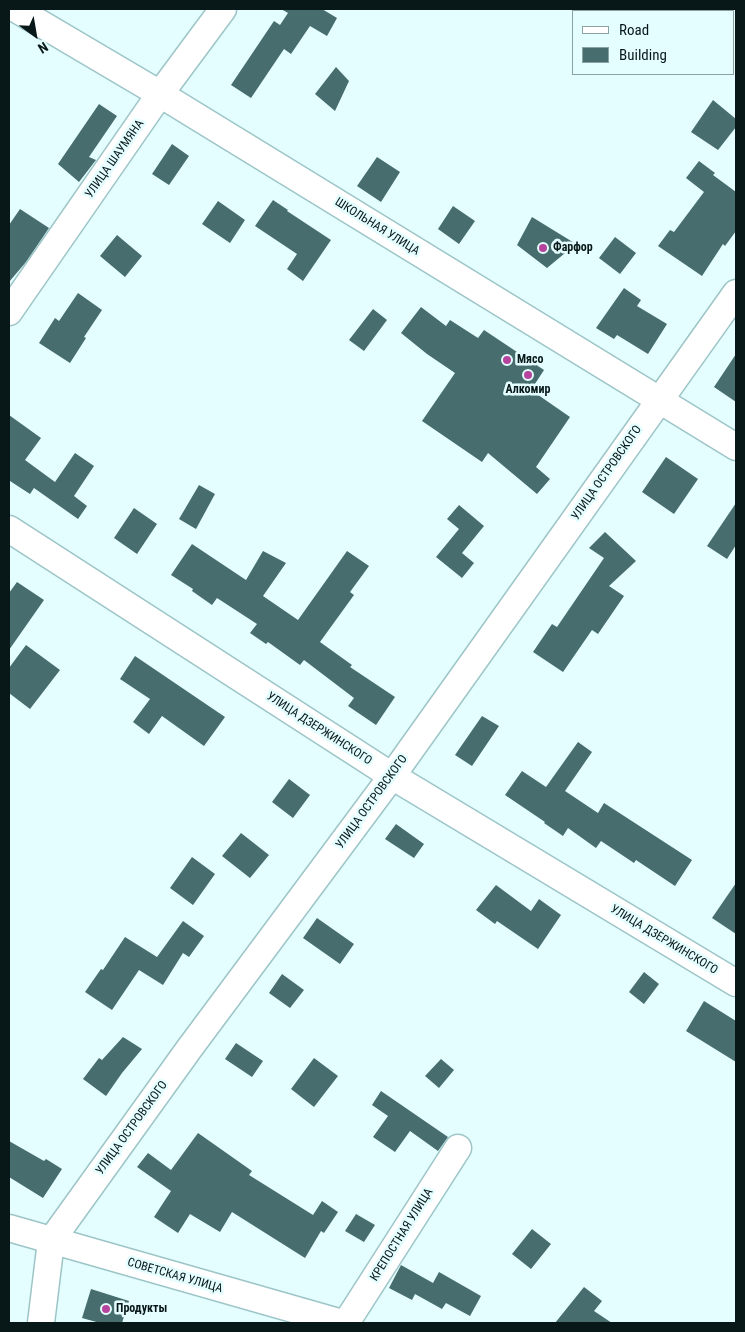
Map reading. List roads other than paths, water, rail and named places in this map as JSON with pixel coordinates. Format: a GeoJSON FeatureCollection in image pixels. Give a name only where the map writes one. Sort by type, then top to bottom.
{"type":"FeatureCollection","features":[{"type":"Feature","properties":{"kind":"street","name":"ШКОЛЬНАЯ УЛИЦА"},"geometry":{"type":"LineString","coordinates":[[16,9],[160,94],[736,447]]}},
{"type":"Feature","properties":{"kind":"street","name":"УЛИЦА ШАУМЯНА"},"geometry":{"type":"LineString","coordinates":[[9,312],[160,94],[223,9]]}},
{"type":"Feature","properties":{"kind":"street","name":"УЛИЦА ОСТРОВСКОГО"},"geometry":{"type":"LineString","coordinates":[[41,1323],[51,1241],[194,1041],[392,776],[736,292]]}},
{"type":"Feature","properties":{"kind":"street","name":"УЛИЦА ДЗЕРЖИНСКОГО"},"geometry":{"type":"LineString","coordinates":[[9,529],[392,776],[736,983]]}},
{"type":"Feature","properties":{"kind":"street","name":"КРЕПОСТНАЯ УЛИЦА"},"geometry":{"type":"LineString","coordinates":[[346,1323],[458,1148]]}},
{"type":"Feature","properties":{"kind":"street","name":"СОВЕТСКАЯ УЛИЦА"},"geometry":{"type":"LineString","coordinates":[[9,1228],[342,1323]]}},
{"type":"Feature","properties":{"kind":"place","name":"Фарфор"},"geometry":{"type":"Point","coordinates":[543,248]}},
{"type":"Feature","properties":{"kind":"place","name":"Мясо"},"geometry":{"type":"Point","coordinates":[507,360]}},
{"type":"Feature","properties":{"kind":"place","name":"Алкомир"},"geometry":{"type":"Point","coordinates":[528,375]}},
{"type":"Feature","properties":{"kind":"place","name":"Продукты"},"geometry":{"type":"Point","coordinates":[106,1309]}}]}
